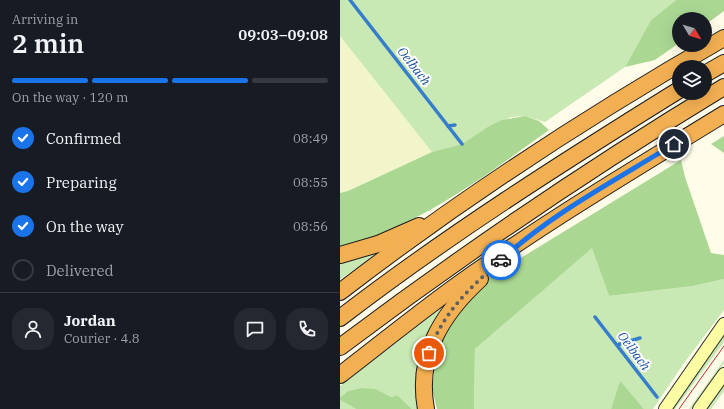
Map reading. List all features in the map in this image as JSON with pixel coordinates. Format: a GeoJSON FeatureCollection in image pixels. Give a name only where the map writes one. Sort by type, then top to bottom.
{"type":"FeatureCollection","features":[{"type":"Feature","properties":{"kind":"highway"},"geometry":{"type":"LineString","coordinates":[[712,38],[724,28]]}},
{"type":"Feature","properties":{"kind":"highway"},"geometry":{"type":"LineString","coordinates":[[685,60],[724,38]]}},
{"type":"Feature","properties":{"kind":"highway"},"geometry":{"type":"LineString","coordinates":[[684,60],[694,52]]}},
{"type":"Feature","properties":{"kind":"highway"},"geometry":{"type":"LineString","coordinates":[[712,70],[724,63]]}},
{"type":"Feature","properties":{"kind":"highway"},"geometry":{"type":"LineString","coordinates":[[340,292],[472,197],[535,154],[672,68]]}},
{"type":"Feature","properties":{"kind":"highway"},"geometry":{"type":"LineString","coordinates":[[340,347],[483,242],[559,190],[724,87]]}},
{"type":"Feature","properties":{"kind":"highway"},"geometry":{"type":"LineString","coordinates":[[340,318],[405,268],[547,172],[672,94]]}},
{"type":"Feature","properties":{"kind":"highway"},"geometry":{"type":"LineString","coordinates":[[340,375],[456,286],[521,241],[570,208],[720,117]]}},
{"type":"Feature","properties":{"kind":"highway"},"geometry":{"type":"LineString","coordinates":[[340,255],[378,244],[411,230],[472,197]]}},
{"type":"Feature","properties":{"kind":"highway"},"geometry":{"type":"LineString","coordinates":[[426,409],[423,395],[423,374],[428,355],[439,329],[465,293],[521,241]]}},
{"type":"Feature","properties":{"kind":"main road"},"geometry":{"type":"LineString","coordinates":[[666,409],[724,324]]}},
{"type":"Feature","properties":{"kind":"main road"},"geometry":{"type":"LineString","coordinates":[[699,409],[724,374]]}},
{"type":"Feature","properties":{"kind":"green space"},"geometry":{"type":"Polygon","coordinates":[[[340,0],[676,0],[651,20],[625,67],[545,122],[525,116],[511,117],[489,126],[462,144],[432,152],[340,36],[340,0]]]}},
{"type":"Feature","properties":{"kind":"green space"},"geometry":{"type":"Polygon","coordinates":[[[676,0],[724,0],[724,11],[712,20],[712,12],[672,12],[672,48],[655,60],[625,67],[651,20],[676,0]]]}},
{"type":"Feature","properties":{"kind":"green space"},"geometry":{"type":"Polygon","coordinates":[[[340,36],[432,152],[348,191],[340,193],[340,36]]]}},
{"type":"Feature","properties":{"kind":"green space"},"geometry":{"type":"Polygon","coordinates":[[[525,116],[539,121],[549,130],[475,182],[424,213],[397,227],[340,248],[340,193],[348,191],[432,152],[462,144],[489,126],[502,120],[525,116]]]}},
{"type":"Feature","properties":{"kind":"green space"},"geometry":{"type":"Polygon","coordinates":[[[724,136],[724,153],[711,144],[724,136]]]}},
{"type":"Feature","properties":{"kind":"green space"},"geometry":{"type":"Polygon","coordinates":[[[681,160],[685,177],[711,253],[724,255],[724,279],[693,286],[609,296],[592,248],[475,349],[474,409],[437,409],[432,389],[436,358],[443,338],[454,318],[488,278],[681,160]]]}},
{"type":"Feature","properties":{"kind":"green space"},"geometry":{"type":"Polygon","coordinates":[[[592,247],[609,296],[693,286],[724,279],[724,310],[684,363],[653,409],[644,409],[620,382],[611,409],[474,409],[475,349],[592,247]]]}},
{"type":"Feature","properties":{"kind":"green space"},"geometry":{"type":"Polygon","coordinates":[[[378,252],[340,280],[340,262],[378,252]]]}},
{"type":"Feature","properties":{"kind":"green space"},"geometry":{"type":"Polygon","coordinates":[[[445,305],[430,331],[421,409],[412,409],[397,395],[392,397],[373,390],[352,390],[340,397],[340,386],[445,305]]]}},
{"type":"Feature","properties":{"kind":"green space"},"geometry":{"type":"Polygon","coordinates":[[[724,335],[724,342],[675,409],[673,409],[724,335]]]}},
{"type":"Feature","properties":{"kind":"green space"},"geometry":{"type":"Polygon","coordinates":[[[724,360],[724,363],[691,409],[689,409],[724,360]]]}},
{"type":"Feature","properties":{"kind":"green space"},"geometry":{"type":"Polygon","coordinates":[[[620,381],[644,409],[611,409],[620,381]]]}},
{"type":"Feature","properties":{"kind":"green space"},"geometry":{"type":"Polygon","coordinates":[[[724,385],[724,391],[711,409],[707,409],[724,385]]]}},
{"type":"Feature","properties":{"kind":"green space"},"geometry":{"type":"Polygon","coordinates":[[[361,388],[375,389],[392,397],[397,395],[412,409],[356,409],[340,400],[340,397],[348,391],[361,388]]]}},
{"type":"Feature","properties":{"kind":"green space"},"geometry":{"type":"Polygon","coordinates":[[[340,400],[356,409],[340,409],[340,400]]]}},
{"type":"Feature","properties":{"kind":"waterway","name":"Oelbach"},"geometry":{"type":"LineString","coordinates":[[350,0],[462,144]]}},
{"type":"Feature","properties":{"kind":"waterway","name":"Oelbach"},"geometry":{"type":"LineString","coordinates":[[448,126],[455,125]]}},
{"type":"Feature","properties":{"kind":"waterway","name":"Oelbach"},"geometry":{"type":"LineString","coordinates":[[595,317],[657,397]]}},
{"type":"Feature","properties":{"kind":"waterway"},"geometry":{"type":"LineString","coordinates":[[617,345],[640,338]]}},
{"type":"Feature","properties":{"kind":"tram line"},"geometry":{"type":"LineString","coordinates":[[679,409],[724,346]]}},
{"type":"Feature","properties":{"kind":"way so far"},"geometry":{"type":"LineString","coordinates":[[429,353],[431,345],[450,311],[465,293],[501,260]]}},
{"type":"Feature","properties":{"kind":"route"},"geometry":{"type":"LineString","coordinates":[[501,260],[521,241],[570,208],[674,144]]}}]}
